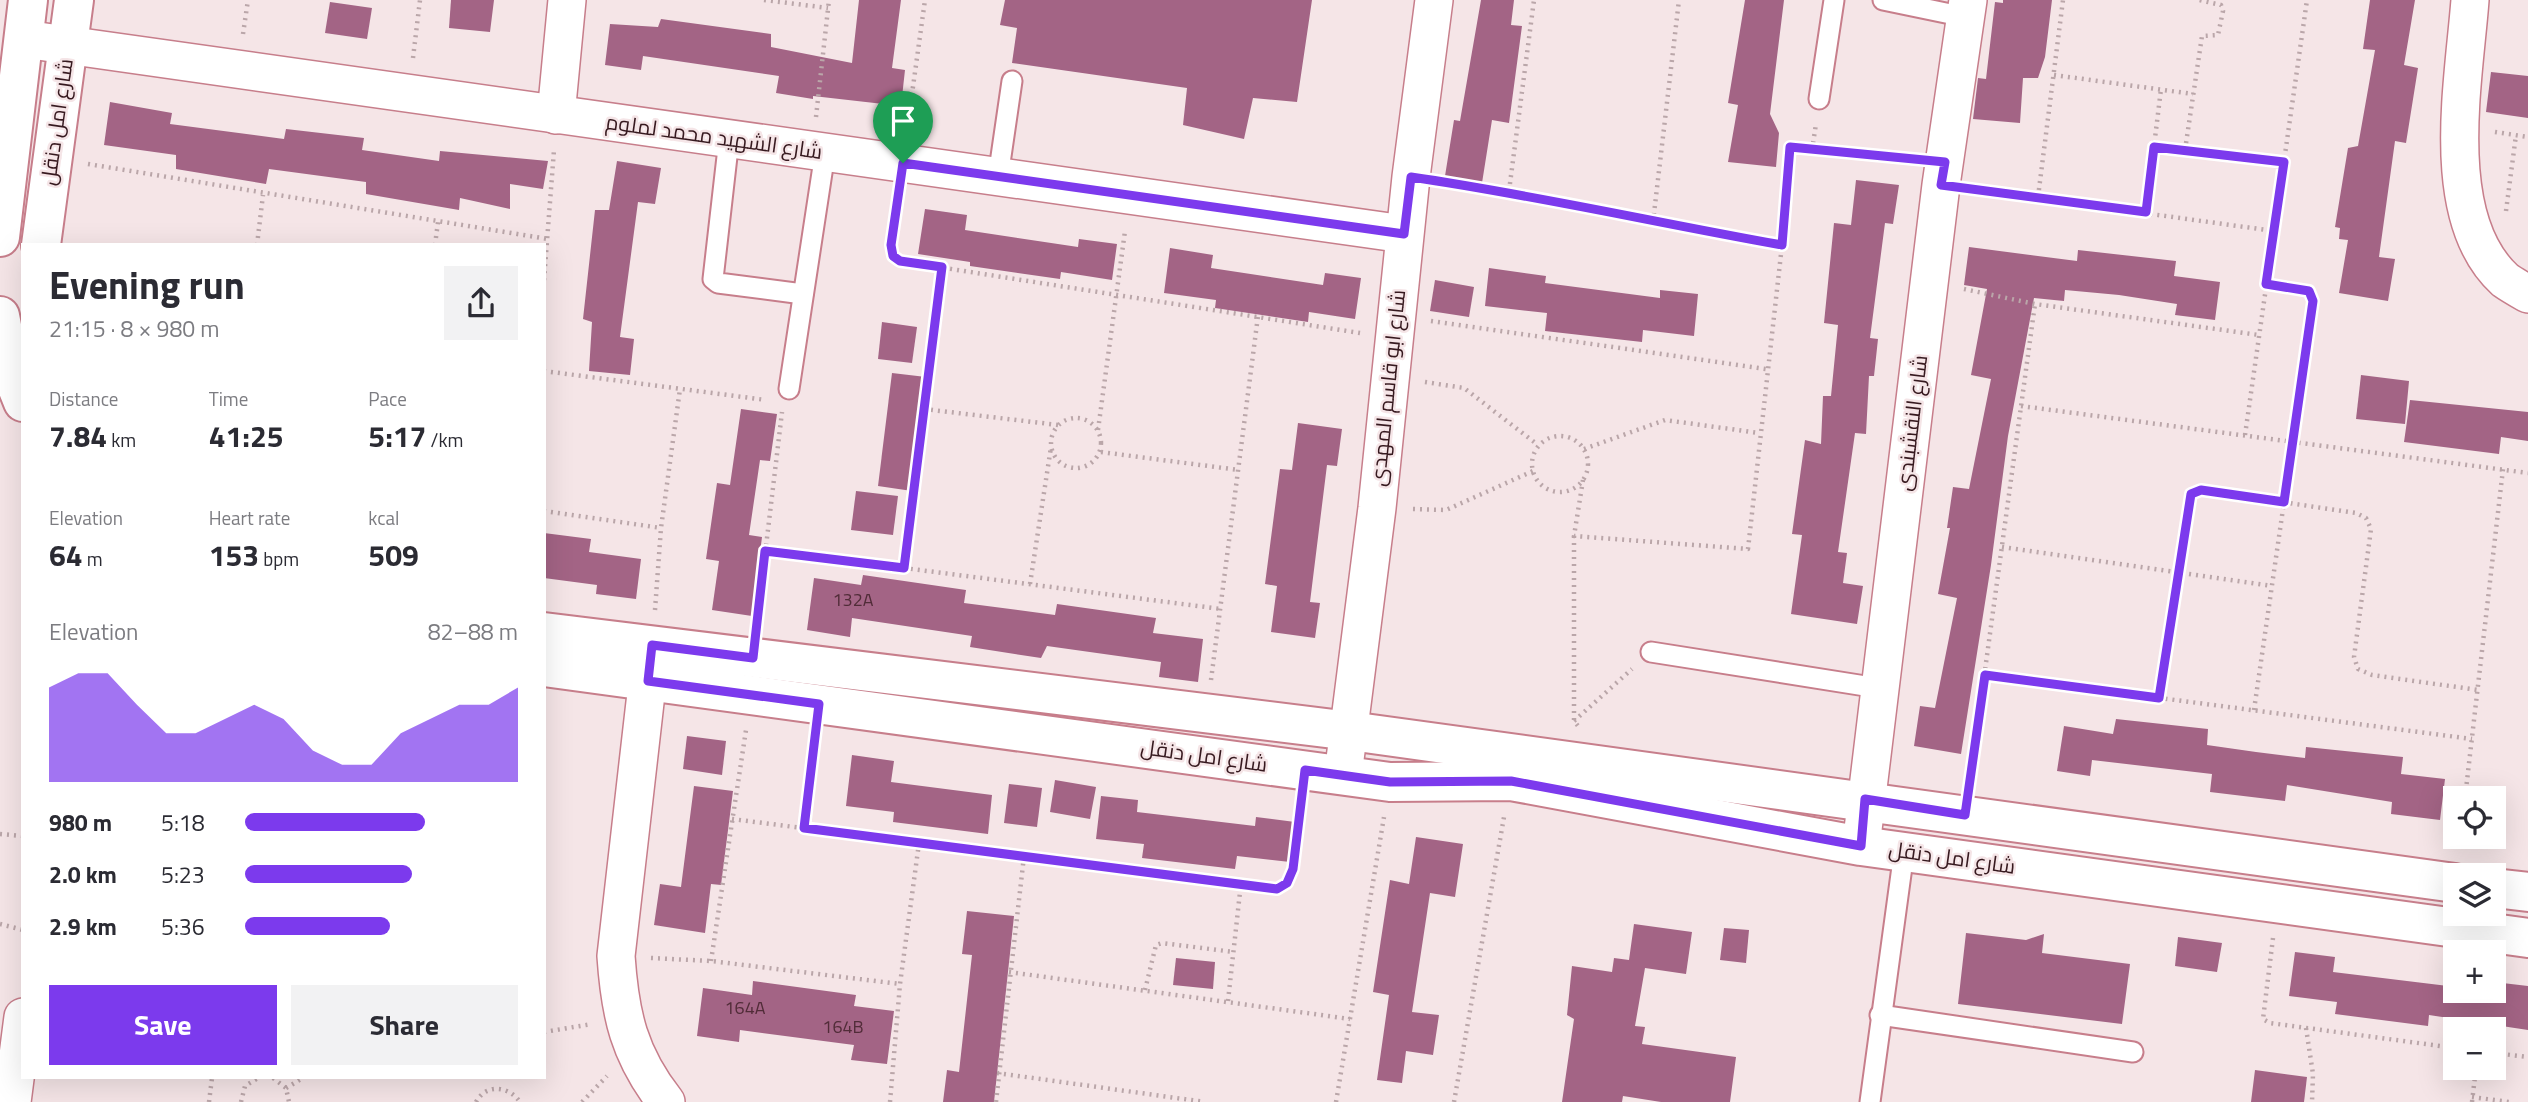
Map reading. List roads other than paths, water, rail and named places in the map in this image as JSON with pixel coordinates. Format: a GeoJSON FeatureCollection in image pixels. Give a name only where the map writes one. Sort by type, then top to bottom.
{"type":"FeatureCollection","features":[{"type":"Feature","properties":{"kind":"street","name":"شارع امل دنقل"},"geometry":{"type":"LineString","coordinates":[[0,237],[28,0]]}},
{"type":"Feature","properties":{"kind":"street","name":"شارع امل دنقل"},"geometry":{"type":"LineString","coordinates":[[41,243],[74,0]]}},
{"type":"Feature","properties":{"kind":"street"},"geometry":{"type":"LineString","coordinates":[[556,115],[567,0]]}},
{"type":"Feature","properties":{"kind":"street","name":"شارع ابو قاسم المهدى"},"geometry":{"type":"LineString","coordinates":[[1343,775],[1377,508],[1393,327],[1434,0]]}},
{"type":"Feature","properties":{"kind":"street"},"geometry":{"type":"LineString","coordinates":[[2470,0],[2460,126],[2464,197],[2485,254],[2505,280],[2528,294]]}},
{"type":"Feature","properties":{"kind":"street","name":"شارع النقشبندى"},"geometry":{"type":"LineString","coordinates":[[1861,846],[1929,282],[1967,9]]}},
{"type":"Feature","properties":{"kind":"street","name":"شارع الشهيد محمد لملوم"},"geometry":{"type":"LineString","coordinates":[[24,39],[1404,234]]}},
{"type":"Feature","properties":{"kind":"street"},"geometry":{"type":"LineString","coordinates":[[0,316],[11,372],[21,397]]}},
{"type":"Feature","properties":{"kind":"street","name":"شارع امل دنقل"},"geometry":{"type":"LineString","coordinates":[[546,633],[650,663],[752,676],[1206,713],[1865,799],[2443,881]]}},
{"type":"Feature","properties":{"kind":"street","name":"شارع امل دنقل"},"geometry":{"type":"LineString","coordinates":[[546,667],[650,663]]}},
{"type":"Feature","properties":{"kind":"street"},"geometry":{"type":"LineString","coordinates":[[650,663],[616,956],[624,1019],[632,1050],[666,1102]]}},
{"type":"Feature","properties":{"kind":"street","name":"شارع امل دنقل"},"geometry":{"type":"LineString","coordinates":[[752,676],[819,704],[1390,782],[1511,781],[1861,846],[2528,937]]}},
{"type":"Feature","properties":{"kind":"street"},"geometry":{"type":"LineString","coordinates":[[2506,889],[2528,892]]}},
{"type":"Feature","properties":{"kind":"street"},"geometry":{"type":"LineString","coordinates":[[12,1102],[21,1032]]}},
{"type":"Feature","properties":{"kind":"lane"},"geometry":{"type":"LineString","coordinates":[[1819,99],[1834,0]]}},
{"type":"Feature","properties":{"kind":"lane"},"geometry":{"type":"LineString","coordinates":[[1883,0],[1967,9]]}},
{"type":"Feature","properties":{"kind":"lane"},"geometry":{"type":"LineString","coordinates":[[998,177],[1012,82]]}},
{"type":"Feature","properties":{"kind":"lane"},"geometry":{"type":"LineString","coordinates":[[729,139],[713,279],[718,283],[803,294]]}},
{"type":"Feature","properties":{"kind":"lane"},"geometry":{"type":"LineString","coordinates":[[781,399],[803,294],[819,152]]}},
{"type":"Feature","properties":{"kind":"lane"},"geometry":{"type":"LineString","coordinates":[[1651,652],[1878,688]]}},
{"type":"Feature","properties":{"kind":"lane"},"geometry":{"type":"LineString","coordinates":[[1870,1102],[1904,852]]}},
{"type":"Feature","properties":{"kind":"lane"},"geometry":{"type":"LineString","coordinates":[[1880,1015],[2133,1052]]}}]}
